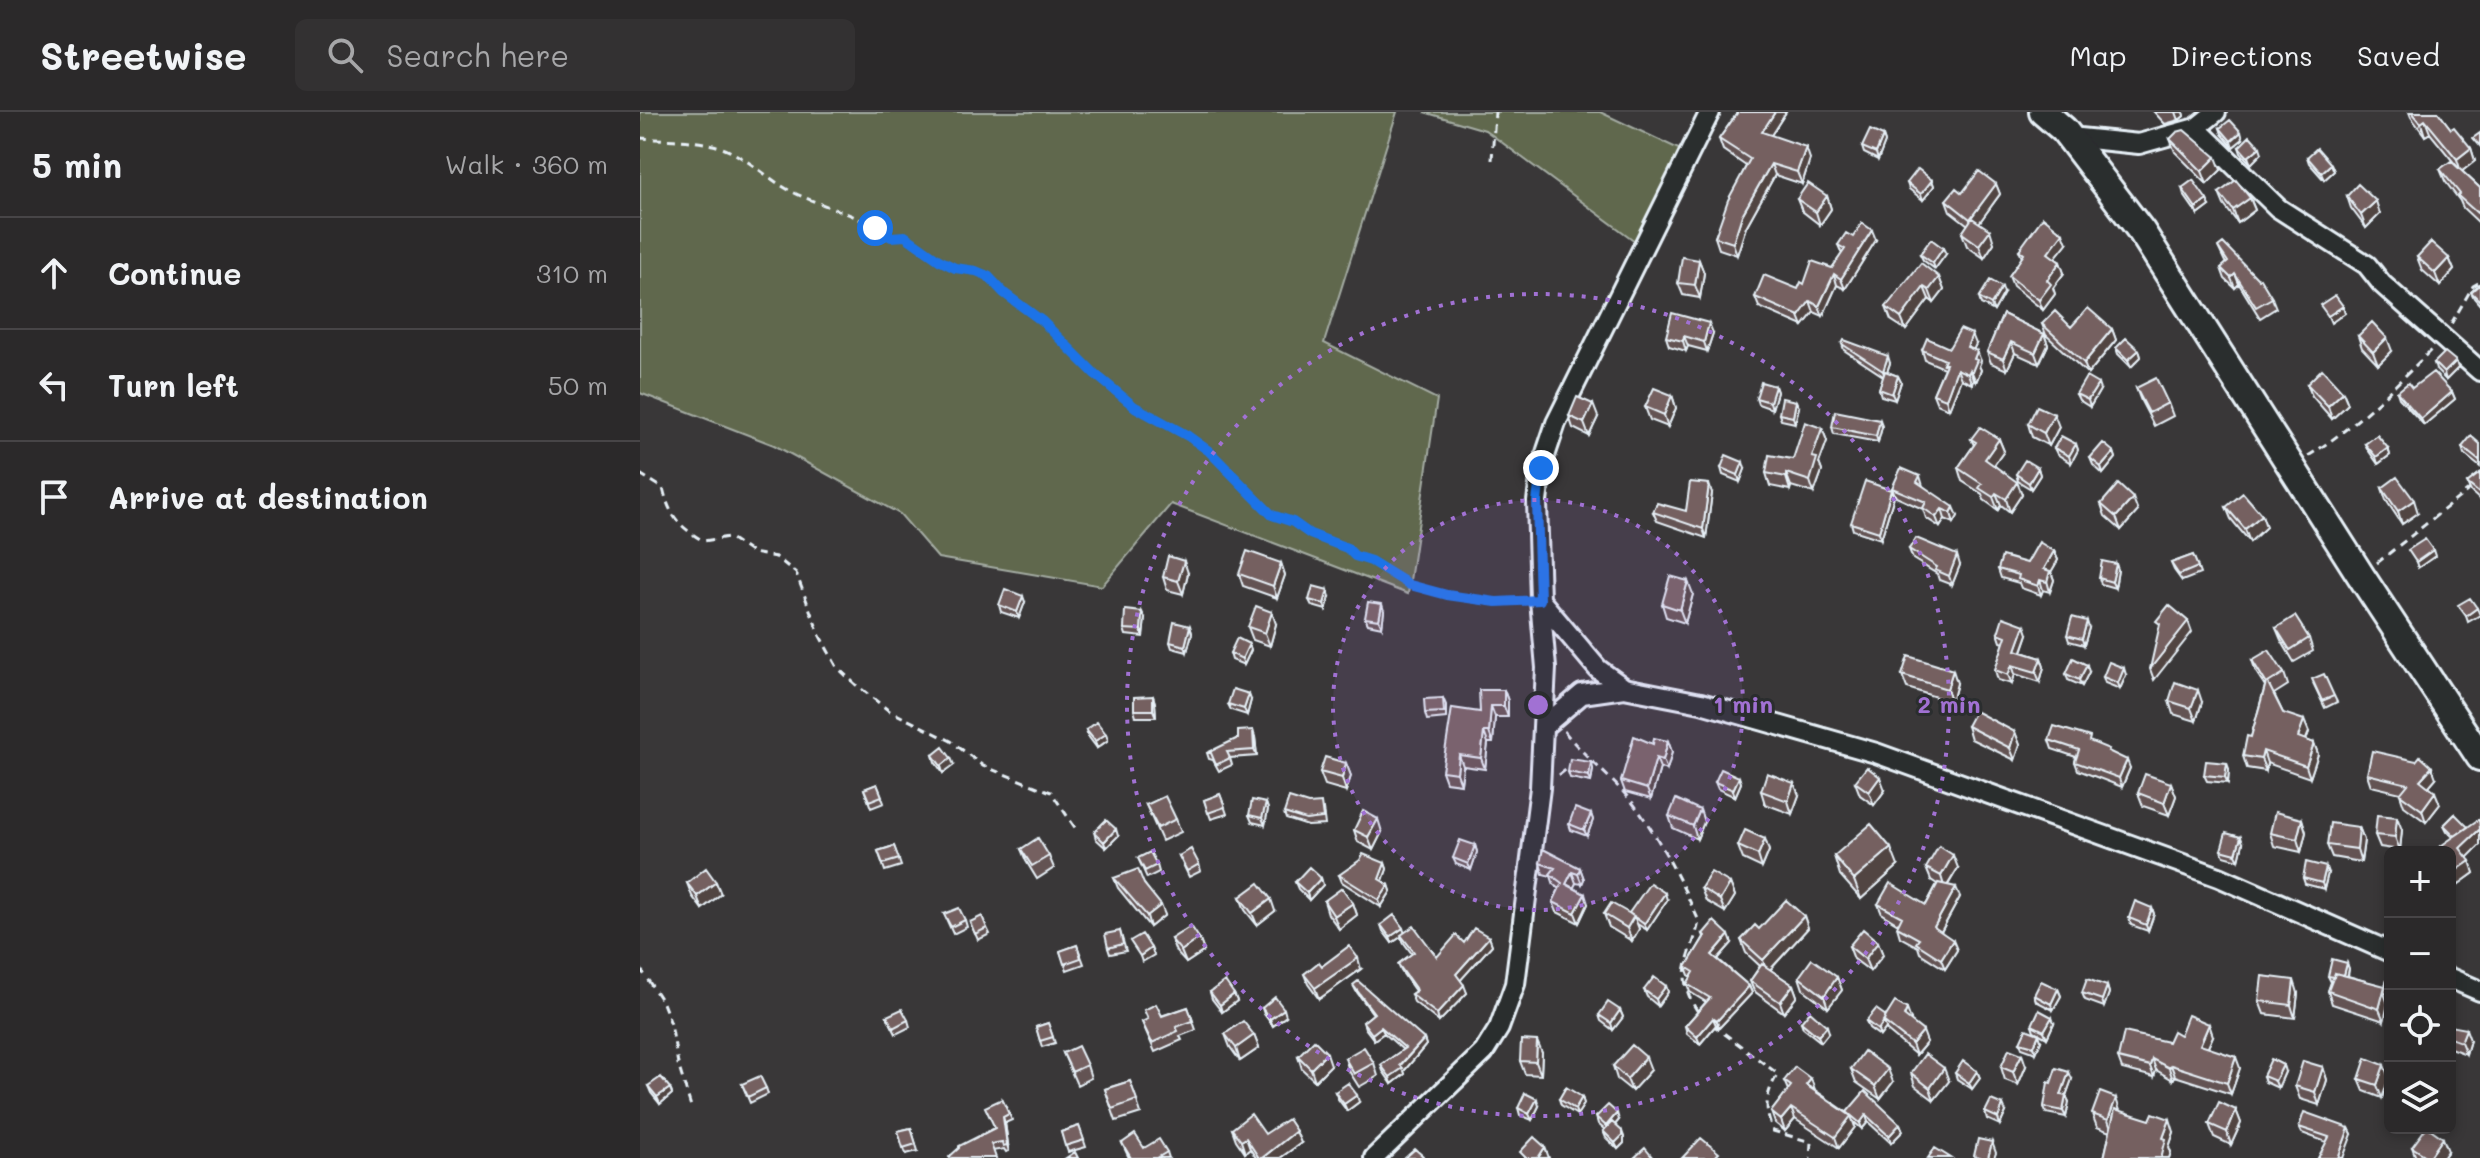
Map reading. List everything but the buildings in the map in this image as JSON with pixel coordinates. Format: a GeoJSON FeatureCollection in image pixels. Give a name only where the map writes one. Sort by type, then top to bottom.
{"type":"FeatureCollection","features":[{"type":"Feature","properties":{"kind":"main road"},"geometry":{"type":"LineString","coordinates":[[2043,112],[2069,137],[2142,232],[2480,757]]}},
{"type":"Feature","properties":{"kind":"street"},"geometry":{"type":"LineString","coordinates":[[1374,1158],[1484,1052],[1499,1028],[1515,984],[1549,723],[1540,600],[1537,502],[1541,468],[1556,423],[1710,112]]}},
{"type":"Feature","properties":{"kind":"street"},"geometry":{"type":"LineString","coordinates":[[2069,137],[2139,144],[2196,128],[2216,112]]}},
{"type":"Feature","properties":{"kind":"street"},"geometry":{"type":"LineString","coordinates":[[2196,128],[2278,208],[2367,265],[2382,284],[2480,371]]}},
{"type":"Feature","properties":{"kind":"street"},"geometry":{"type":"LineString","coordinates":[[1540,600],[1598,669],[1624,688]]}},
{"type":"Feature","properties":{"kind":"street"},"geometry":{"type":"LineString","coordinates":[[1549,723],[1582,694],[1624,688],[1701,703],[1876,753],[2219,877],[2384,949]]}},
{"type":"Feature","properties":{"kind":"street"},"geometry":{"type":"LineString","coordinates":[[2456,981],[2480,991]]}},
{"type":"Feature","properties":{"kind":"path"},"geometry":{"type":"LineString","coordinates":[[1492,160],[1495,112]]}},
{"type":"Feature","properties":{"kind":"path"},"geometry":{"type":"LineString","coordinates":[[640,138],[713,144],[769,174],[788,189],[832,210],[852,215],[891,237],[905,236],[955,268],[988,276],[1135,407],[1209,451],[1272,515],[1347,548],[1355,556],[1371,561],[1410,585],[1447,595],[1496,602],[1540,600]]}},
{"type":"Feature","properties":{"kind":"path"},"geometry":{"type":"LineString","coordinates":[[2291,466],[2334,440],[2391,390],[2443,338],[2473,286],[2480,282]]}},
{"type":"Feature","properties":{"kind":"path"},"geometry":{"type":"LineString","coordinates":[[640,474],[663,488],[669,513],[703,541],[729,537],[752,553],[776,557],[796,573],[820,636],[837,667],[855,684],[888,710],[951,741],[983,766],[1051,792],[1076,829]]}},
{"type":"Feature","properties":{"kind":"path"},"geometry":{"type":"LineString","coordinates":[[2361,576],[2480,481]]}},
{"type":"Feature","properties":{"kind":"path"},"geometry":{"type":"LineString","coordinates":[[1549,723],[1632,802],[1654,834],[1699,921],[1688,953],[1684,980],[1696,1010],[1778,1074],[1765,1106],[1773,1131],[1811,1142],[1810,1158]]}},
{"type":"Feature","properties":{"kind":"path"},"geometry":{"type":"LineString","coordinates":[[1540,788],[1576,763]]}},
{"type":"Feature","properties":{"kind":"path"},"geometry":{"type":"LineString","coordinates":[[640,968],[663,1003],[671,1024],[678,1064],[692,1110]]}},
{"type":"Feature","properties":{"kind":"green space"},"geometry":{"type":"Polygon","coordinates":[[[640,112],[1397,112],[1324,343],[1437,399],[1408,594],[1171,504],[1102,586],[938,558],[900,514],[774,445],[640,393],[640,112]]]}},
{"type":"Feature","properties":{"kind":"green space"},"geometry":{"type":"Polygon","coordinates":[[[1424,112],[1600,112],[1685,152],[1635,241],[1485,130],[1424,112]]]}},
{"type":"Feature","properties":{"kind":"route"},"geometry":{"type":"LineString","coordinates":[[875,228],[891,237],[905,236],[955,268],[988,276],[1135,407],[1209,451],[1272,515],[1347,548],[1355,556],[1371,561],[1410,585],[1447,595],[1496,602],[1540,600],[1537,502],[1541,468]]}}]}
